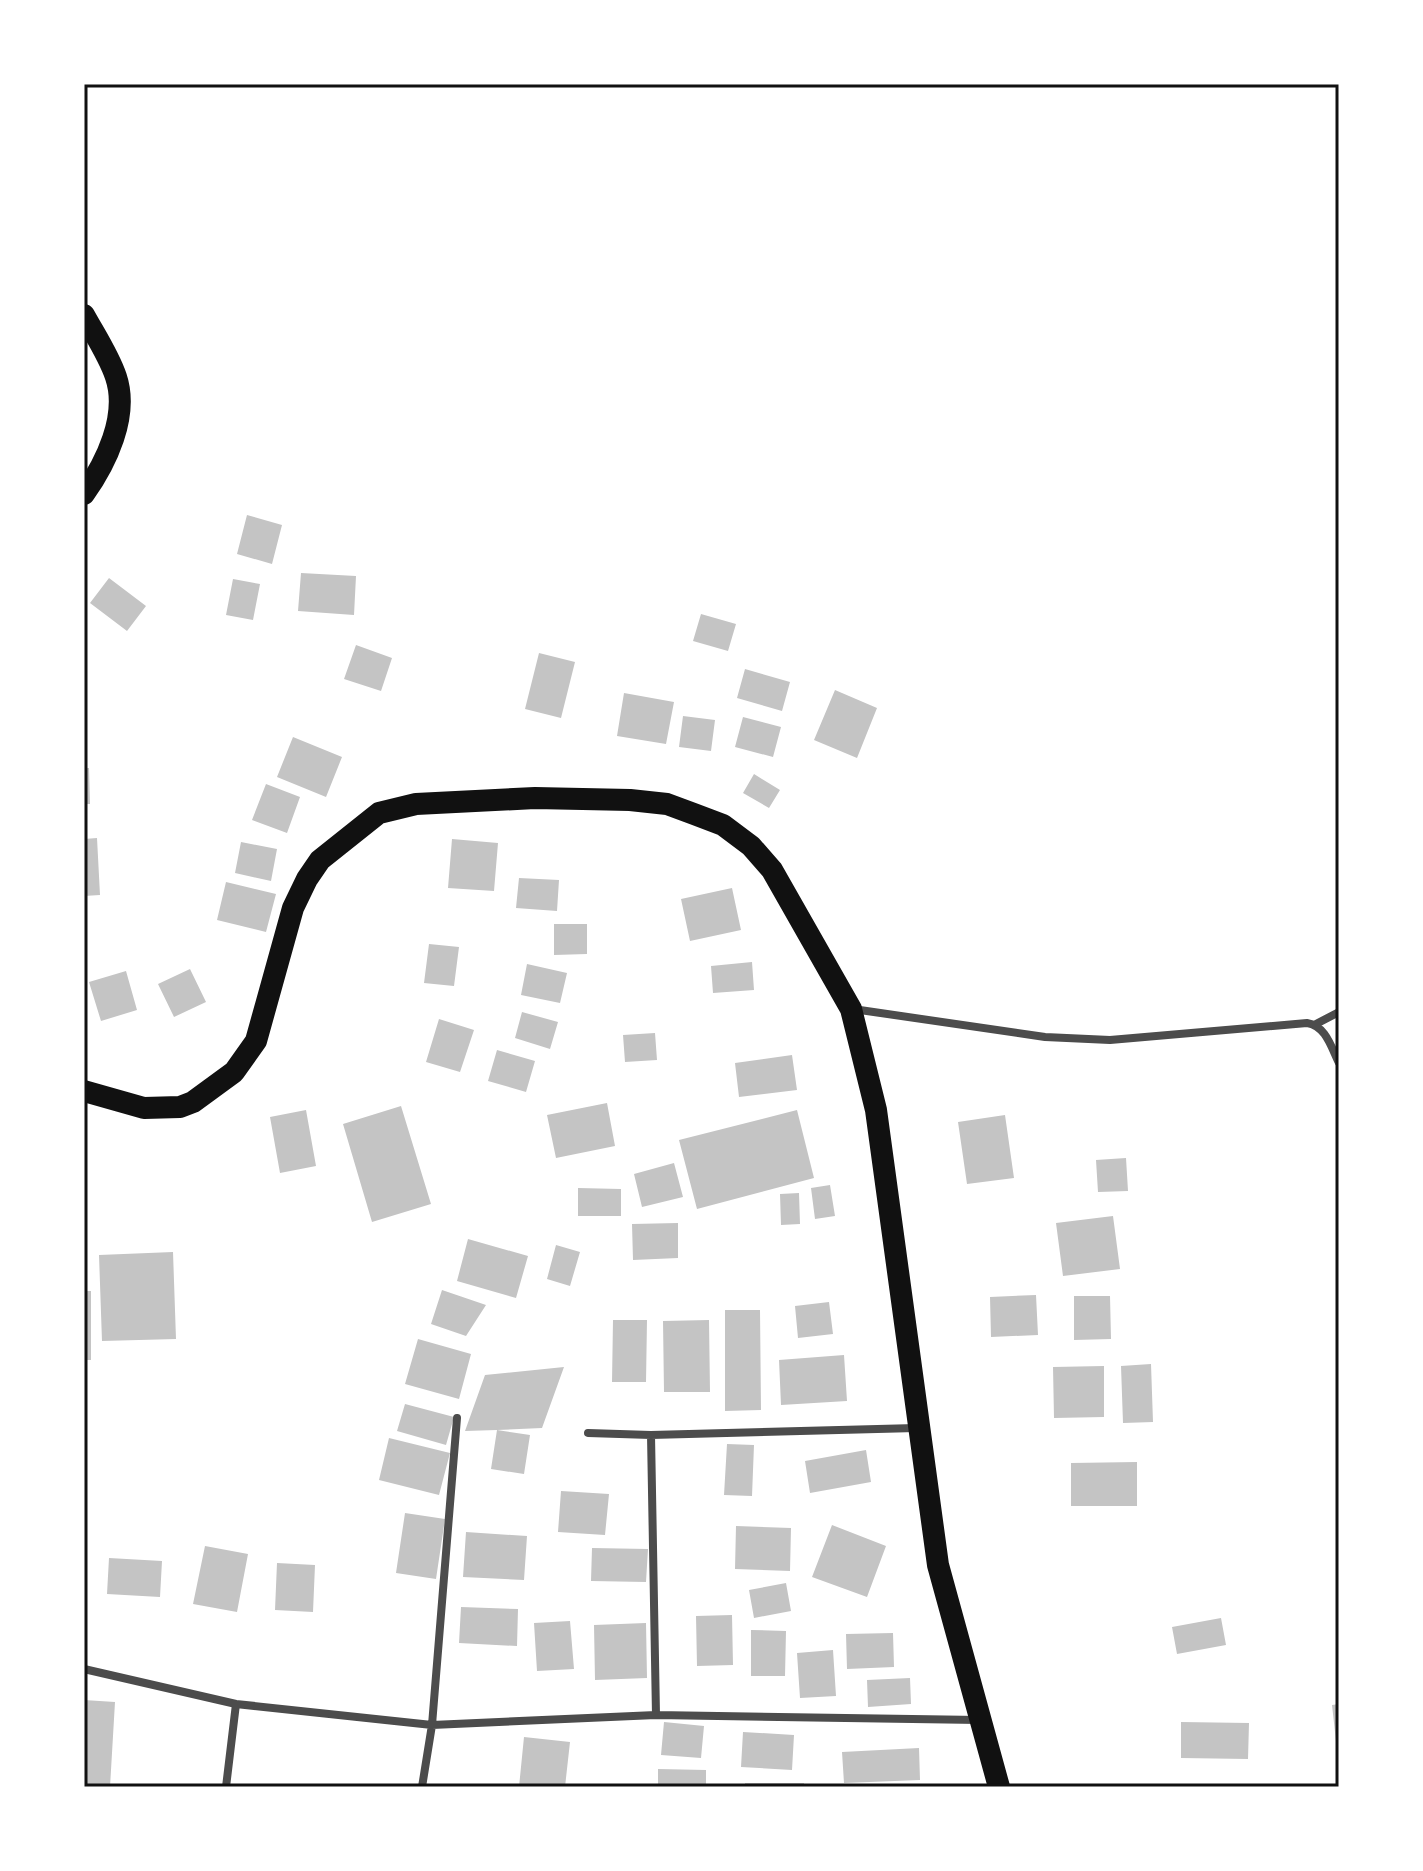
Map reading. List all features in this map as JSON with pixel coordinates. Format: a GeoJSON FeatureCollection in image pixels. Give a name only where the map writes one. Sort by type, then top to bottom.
{"type":"FeatureCollection","features":[{"type":"Feature","properties":{"kind":"highway"},"geometry":{"type":"LineString","coordinates":[[84,315],[116,377],[118,391],[116,423],[105,465],[84,494]]}},
{"type":"Feature","properties":{"kind":"highway"},"geometry":{"type":"LineString","coordinates":[[84,1091],[144,1108],[180,1107],[193,1102],[234,1072],[256,1041],[293,908],[307,879],[320,860],[359,825],[379,813],[416,804],[535,798],[630,800],[667,804],[723,825],[751,846],[772,870],[851,1009],[876,1110],[938,1565],[984,1720],[999,1787]]}},
{"type":"Feature","properties":{"kind":"street"},"geometry":{"type":"LineString","coordinates":[[851,1009],[1045,1037],[1097,1039],[1145,1039],[1316,1024],[1339,1012]]}},
{"type":"Feature","properties":{"kind":"street"},"geometry":{"type":"LineString","coordinates":[[1316,1024],[1339,1063]]}},
{"type":"Feature","properties":{"kind":"street"},"geometry":{"type":"LineString","coordinates":[[422,1787],[432,1725],[457,1418]]}},
{"type":"Feature","properties":{"kind":"street"},"geometry":{"type":"LineString","coordinates":[[588,1433],[651,1435],[917,1428]]}},
{"type":"Feature","properties":{"kind":"street"},"geometry":{"type":"LineString","coordinates":[[651,1435],[656,1715]]}},
{"type":"Feature","properties":{"kind":"street"},"geometry":{"type":"LineString","coordinates":[[84,1669],[236,1704],[432,1725],[656,1715],[984,1720]]}},
{"type":"Feature","properties":{"kind":"street"},"geometry":{"type":"LineString","coordinates":[[226,1787],[236,1704]]}},
{"type":"Feature","properties":{"kind":"building"},"geometry":{"type":"Polygon","coordinates":[[[247,515],[282,525],[272,564],[237,554],[247,515]]]}},
{"type":"Feature","properties":{"kind":"building"},"geometry":{"type":"Polygon","coordinates":[[[301,573],[356,576],[354,615],[298,611],[301,573]]]}},
{"type":"Feature","properties":{"kind":"building"},"geometry":{"type":"Polygon","coordinates":[[[109,578],[146,606],[127,631],[90,603],[109,578]]]}},
{"type":"Feature","properties":{"kind":"building"},"geometry":{"type":"Polygon","coordinates":[[[233,579],[260,584],[253,620],[226,615],[233,579]]]}},
{"type":"Feature","properties":{"kind":"building"},"geometry":{"type":"Polygon","coordinates":[[[701,614],[736,624],[728,651],[693,641],[701,614]]]}},
{"type":"Feature","properties":{"kind":"building"},"geometry":{"type":"Polygon","coordinates":[[[356,645],[392,658],[381,691],[344,679],[356,645]]]}},
{"type":"Feature","properties":{"kind":"building"},"geometry":{"type":"Polygon","coordinates":[[[539,653],[575,662],[561,718],[525,709],[539,653]]]}},
{"type":"Feature","properties":{"kind":"building"},"geometry":{"type":"Polygon","coordinates":[[[745,669],[790,682],[782,711],[737,698],[745,669]]]}},
{"type":"Feature","properties":{"kind":"building"},"geometry":{"type":"Polygon","coordinates":[[[835,690],[877,708],[857,758],[814,740],[835,690]]]}},
{"type":"Feature","properties":{"kind":"building"},"geometry":{"type":"Polygon","coordinates":[[[624,693],[674,702],[666,744],[617,736],[624,693]]]}},
{"type":"Feature","properties":{"kind":"building"},"geometry":{"type":"Polygon","coordinates":[[[683,716],[715,720],[711,751],[679,747],[683,716]]]}},
{"type":"Feature","properties":{"kind":"building"},"geometry":{"type":"Polygon","coordinates":[[[743,717],[781,727],[773,757],[735,747],[743,717]]]}},
{"type":"Feature","properties":{"kind":"building"},"geometry":{"type":"Polygon","coordinates":[[[293,737],[342,757],[326,797],[277,777],[293,737]]]}},
{"type":"Feature","properties":{"kind":"building"},"geometry":{"type":"Polygon","coordinates":[[[84,768],[89,768],[90,804],[84,804],[84,768]]]}},
{"type":"Feature","properties":{"kind":"building"},"geometry":{"type":"Polygon","coordinates":[[[754,774],[780,790],[769,808],[743,793],[754,774]]]}},
{"type":"Feature","properties":{"kind":"building"},"geometry":{"type":"Polygon","coordinates":[[[266,784],[300,797],[287,833],[252,820],[266,784]]]}},
{"type":"Feature","properties":{"kind":"building"},"geometry":{"type":"Polygon","coordinates":[[[97,838],[100,895],[84,896],[84,839],[97,838]]]}},
{"type":"Feature","properties":{"kind":"building"},"geometry":{"type":"Polygon","coordinates":[[[452,839],[498,843],[494,891],[448,888],[452,839]]]}},
{"type":"Feature","properties":{"kind":"building"},"geometry":{"type":"Polygon","coordinates":[[[241,842],[277,849],[271,881],[235,873],[241,842]]]}},
{"type":"Feature","properties":{"kind":"building"},"geometry":{"type":"Polygon","coordinates":[[[519,878],[559,880],[557,911],[516,908],[519,878]]]}},
{"type":"Feature","properties":{"kind":"building"},"geometry":{"type":"Polygon","coordinates":[[[226,882],[276,894],[266,932],[217,920],[226,882]]]}},
{"type":"Feature","properties":{"kind":"building"},"geometry":{"type":"Polygon","coordinates":[[[732,888],[741,930],[690,941],[681,899],[732,888]]]}},
{"type":"Feature","properties":{"kind":"building"},"geometry":{"type":"Polygon","coordinates":[[[554,924],[587,924],[587,954],[554,955],[554,924]]]}},
{"type":"Feature","properties":{"kind":"building"},"geometry":{"type":"Polygon","coordinates":[[[429,944],[459,947],[454,986],[424,983],[429,944]]]}},
{"type":"Feature","properties":{"kind":"building"},"geometry":{"type":"Polygon","coordinates":[[[752,962],[754,990],[713,993],[711,966],[752,962]]]}},
{"type":"Feature","properties":{"kind":"building"},"geometry":{"type":"Polygon","coordinates":[[[527,964],[567,973],[560,1003],[521,995],[527,964]]]}},
{"type":"Feature","properties":{"kind":"building"},"geometry":{"type":"Polygon","coordinates":[[[190,969],[206,1002],[174,1017],[158,984],[190,969]]]}},
{"type":"Feature","properties":{"kind":"building"},"geometry":{"type":"Polygon","coordinates":[[[126,971],[137,1010],[101,1021],[89,982],[126,971]]]}},
{"type":"Feature","properties":{"kind":"building"},"geometry":{"type":"Polygon","coordinates":[[[522,1012],[558,1022],[550,1049],[515,1038],[522,1012]]]}},
{"type":"Feature","properties":{"kind":"building"},"geometry":{"type":"Polygon","coordinates":[[[439,1019],[474,1030],[460,1072],[426,1062],[439,1019]]]}},
{"type":"Feature","properties":{"kind":"building"},"geometry":{"type":"Polygon","coordinates":[[[655,1033],[657,1060],[625,1062],[623,1035],[655,1033]]]}},
{"type":"Feature","properties":{"kind":"building"},"geometry":{"type":"Polygon","coordinates":[[[497,1050],[535,1061],[526,1092],[488,1081],[497,1050]]]}},
{"type":"Feature","properties":{"kind":"building"},"geometry":{"type":"Polygon","coordinates":[[[792,1055],[797,1090],[739,1097],[735,1063],[792,1055]]]}},
{"type":"Feature","properties":{"kind":"building"},"geometry":{"type":"Polygon","coordinates":[[[607,1103],[615,1146],[556,1158],[547,1115],[607,1103]]]}},
{"type":"Feature","properties":{"kind":"building"},"geometry":{"type":"Polygon","coordinates":[[[401,1106],[431,1204],[372,1222],[343,1124],[401,1106]]]}},
{"type":"Feature","properties":{"kind":"building"},"geometry":{"type":"Polygon","coordinates":[[[306,1110],[316,1166],[280,1173],[270,1117],[306,1110]]]}},
{"type":"Feature","properties":{"kind":"building"},"geometry":{"type":"Polygon","coordinates":[[[797,1110],[814,1178],[697,1209],[679,1140],[797,1110]]]}},
{"type":"Feature","properties":{"kind":"building"},"geometry":{"type":"Polygon","coordinates":[[[1005,1115],[1014,1178],[967,1184],[958,1122],[1005,1115]]]}},
{"type":"Feature","properties":{"kind":"building"},"geometry":{"type":"Polygon","coordinates":[[[1126,1158],[1128,1191],[1098,1192],[1096,1160],[1126,1158]]]}},
{"type":"Feature","properties":{"kind":"building"},"geometry":{"type":"Polygon","coordinates":[[[674,1163],[683,1197],[642,1207],[634,1174],[674,1163]]]}},
{"type":"Feature","properties":{"kind":"building"},"geometry":{"type":"Polygon","coordinates":[[[830,1185],[835,1216],[815,1219],[811,1188],[830,1185]]]}},
{"type":"Feature","properties":{"kind":"building"},"geometry":{"type":"Polygon","coordinates":[[[578,1188],[621,1189],[621,1216],[578,1216],[578,1188]]]}},
{"type":"Feature","properties":{"kind":"building"},"geometry":{"type":"Polygon","coordinates":[[[799,1193],[800,1224],[781,1225],[780,1194],[799,1193]]]}},
{"type":"Feature","properties":{"kind":"building"},"geometry":{"type":"Polygon","coordinates":[[[1113,1216],[1120,1269],[1063,1276],[1056,1223],[1113,1216]]]}},
{"type":"Feature","properties":{"kind":"building"},"geometry":{"type":"Polygon","coordinates":[[[678,1223],[678,1258],[633,1260],[632,1224],[678,1223]]]}},
{"type":"Feature","properties":{"kind":"building"},"geometry":{"type":"Polygon","coordinates":[[[468,1239],[528,1256],[516,1298],[457,1281],[468,1239]]]}},
{"type":"Feature","properties":{"kind":"building"},"geometry":{"type":"Polygon","coordinates":[[[556,1245],[580,1252],[570,1286],[547,1279],[556,1245]]]}},
{"type":"Feature","properties":{"kind":"building"},"geometry":{"type":"Polygon","coordinates":[[[173,1252],[176,1339],[102,1341],[99,1255],[173,1252]]]}},
{"type":"Feature","properties":{"kind":"building"},"geometry":{"type":"Polygon","coordinates":[[[442,1290],[486,1305],[466,1336],[431,1324],[442,1290]]]}},
{"type":"Feature","properties":{"kind":"building"},"geometry":{"type":"Polygon","coordinates":[[[84,1291],[91,1291],[91,1360],[84,1360],[84,1291]]]}},
{"type":"Feature","properties":{"kind":"building"},"geometry":{"type":"Polygon","coordinates":[[[1036,1295],[1038,1335],[991,1337],[990,1297],[1036,1295]]]}},
{"type":"Feature","properties":{"kind":"building"},"geometry":{"type":"Polygon","coordinates":[[[1074,1296],[1110,1296],[1111,1339],[1074,1340],[1074,1296]]]}},
{"type":"Feature","properties":{"kind":"building"},"geometry":{"type":"Polygon","coordinates":[[[829,1302],[833,1334],[798,1338],[795,1306],[829,1302]]]}},
{"type":"Feature","properties":{"kind":"building"},"geometry":{"type":"Polygon","coordinates":[[[725,1310],[760,1310],[761,1410],[725,1411],[725,1310]]]}},
{"type":"Feature","properties":{"kind":"building"},"geometry":{"type":"Polygon","coordinates":[[[613,1320],[647,1320],[646,1382],[612,1382],[613,1320]]]}},
{"type":"Feature","properties":{"kind":"building"},"geometry":{"type":"Polygon","coordinates":[[[709,1320],[710,1392],[664,1392],[663,1321],[709,1320]]]}},
{"type":"Feature","properties":{"kind":"building"},"geometry":{"type":"Polygon","coordinates":[[[418,1339],[471,1354],[459,1399],[405,1384],[418,1339]]]}},
{"type":"Feature","properties":{"kind":"building"},"geometry":{"type":"Polygon","coordinates":[[[844,1355],[847,1401],[781,1405],[779,1360],[844,1355]]]}},
{"type":"Feature","properties":{"kind":"building"},"geometry":{"type":"Polygon","coordinates":[[[1151,1364],[1153,1422],[1123,1423],[1121,1366],[1151,1364]]]}},
{"type":"Feature","properties":{"kind":"building"},"geometry":{"type":"Polygon","coordinates":[[[1104,1366],[1104,1417],[1054,1418],[1053,1367],[1104,1366]]]}},
{"type":"Feature","properties":{"kind":"building"},"geometry":{"type":"Polygon","coordinates":[[[564,1367],[542,1428],[465,1431],[485,1375],[564,1367]]]}},
{"type":"Feature","properties":{"kind":"building"},"geometry":{"type":"Polygon","coordinates":[[[405,1404],[454,1417],[446,1445],[397,1431],[405,1404]]]}},
{"type":"Feature","properties":{"kind":"building"},"geometry":{"type":"Polygon","coordinates":[[[497,1430],[530,1435],[524,1474],[491,1469],[497,1430]]]}},
{"type":"Feature","properties":{"kind":"building"},"geometry":{"type":"Polygon","coordinates":[[[389,1438],[450,1453],[439,1495],[379,1480],[389,1438]]]}},
{"type":"Feature","properties":{"kind":"building"},"geometry":{"type":"Polygon","coordinates":[[[727,1444],[754,1445],[752,1496],[724,1495],[727,1444]]]}},
{"type":"Feature","properties":{"kind":"building"},"geometry":{"type":"Polygon","coordinates":[[[866,1450],[871,1482],[810,1493],[805,1461],[866,1450]]]}},
{"type":"Feature","properties":{"kind":"building"},"geometry":{"type":"Polygon","coordinates":[[[1137,1462],[1137,1506],[1071,1506],[1071,1463],[1137,1462]]]}},
{"type":"Feature","properties":{"kind":"building"},"geometry":{"type":"Polygon","coordinates":[[[561,1491],[609,1494],[605,1535],[558,1532],[561,1491]]]}},
{"type":"Feature","properties":{"kind":"building"},"geometry":{"type":"Polygon","coordinates":[[[405,1513],[445,1519],[436,1579],[396,1573],[405,1513]]]}},
{"type":"Feature","properties":{"kind":"building"},"geometry":{"type":"Polygon","coordinates":[[[832,1525],[886,1546],[867,1597],[812,1577],[832,1525]]]}},
{"type":"Feature","properties":{"kind":"building"},"geometry":{"type":"Polygon","coordinates":[[[736,1526],[791,1528],[790,1571],[735,1569],[736,1526]]]}},
{"type":"Feature","properties":{"kind":"building"},"geometry":{"type":"Polygon","coordinates":[[[466,1532],[527,1536],[524,1580],[463,1577],[466,1532]]]}},
{"type":"Feature","properties":{"kind":"building"},"geometry":{"type":"Polygon","coordinates":[[[205,1546],[248,1554],[237,1612],[193,1604],[205,1546]]]}},
{"type":"Feature","properties":{"kind":"building"},"geometry":{"type":"Polygon","coordinates":[[[592,1548],[648,1549],[646,1582],[591,1581],[592,1548]]]}},
{"type":"Feature","properties":{"kind":"building"},"geometry":{"type":"Polygon","coordinates":[[[109,1558],[162,1561],[160,1597],[107,1594],[109,1558]]]}},
{"type":"Feature","properties":{"kind":"building"},"geometry":{"type":"Polygon","coordinates":[[[277,1563],[315,1565],[313,1612],[275,1610],[277,1563]]]}},
{"type":"Feature","properties":{"kind":"building"},"geometry":{"type":"Polygon","coordinates":[[[786,1583],[791,1611],[754,1618],[749,1590],[786,1583]]]}},
{"type":"Feature","properties":{"kind":"building"},"geometry":{"type":"Polygon","coordinates":[[[461,1607],[518,1609],[517,1646],[459,1643],[461,1607]]]}},
{"type":"Feature","properties":{"kind":"building"},"geometry":{"type":"Polygon","coordinates":[[[732,1615],[733,1665],[697,1666],[696,1616],[732,1615]]]}},
{"type":"Feature","properties":{"kind":"building"},"geometry":{"type":"Polygon","coordinates":[[[1221,1618],[1226,1645],[1177,1654],[1172,1627],[1221,1618]]]}},
{"type":"Feature","properties":{"kind":"building"},"geometry":{"type":"Polygon","coordinates":[[[570,1621],[574,1669],[537,1671],[534,1623],[570,1621]]]}},
{"type":"Feature","properties":{"kind":"building"},"geometry":{"type":"Polygon","coordinates":[[[646,1623],[647,1678],[595,1680],[594,1625],[646,1623]]]}},
{"type":"Feature","properties":{"kind":"building"},"geometry":{"type":"Polygon","coordinates":[[[751,1630],[786,1631],[785,1676],[751,1676],[751,1630]]]}},
{"type":"Feature","properties":{"kind":"building"},"geometry":{"type":"Polygon","coordinates":[[[893,1633],[894,1667],[847,1669],[846,1634],[893,1633]]]}},
{"type":"Feature","properties":{"kind":"building"},"geometry":{"type":"Polygon","coordinates":[[[833,1650],[836,1696],[800,1698],[797,1653],[833,1650]]]}},
{"type":"Feature","properties":{"kind":"building"},"geometry":{"type":"Polygon","coordinates":[[[910,1678],[911,1704],[868,1707],[867,1680],[910,1678]]]}},
{"type":"Feature","properties":{"kind":"building"},"geometry":{"type":"Polygon","coordinates":[[[84,1700],[115,1702],[110,1787],[84,1787],[84,1700]]]}},
{"type":"Feature","properties":{"kind":"building"},"geometry":{"type":"Polygon","coordinates":[[[1339,1704],[1339,1750],[1337,1750],[1332,1705],[1339,1704]]]}},
{"type":"Feature","properties":{"kind":"building"},"geometry":{"type":"Polygon","coordinates":[[[664,1722],[704,1726],[701,1758],[661,1755],[664,1722]]]}},
{"type":"Feature","properties":{"kind":"building"},"geometry":{"type":"Polygon","coordinates":[[[1181,1722],[1249,1723],[1248,1759],[1181,1758],[1181,1722]]]}},
{"type":"Feature","properties":{"kind":"building"},"geometry":{"type":"Polygon","coordinates":[[[743,1732],[794,1735],[792,1770],[741,1767],[743,1732]]]}},
{"type":"Feature","properties":{"kind":"building"},"geometry":{"type":"Polygon","coordinates":[[[524,1737],[570,1742],[565,1787],[519,1787],[524,1737]]]}},
{"type":"Feature","properties":{"kind":"building"},"geometry":{"type":"Polygon","coordinates":[[[919,1748],[920,1780],[844,1783],[842,1752],[919,1748]]]}},
{"type":"Feature","properties":{"kind":"building"},"geometry":{"type":"Polygon","coordinates":[[[658,1769],[706,1770],[706,1787],[658,1787],[658,1769]]]}},
{"type":"Feature","properties":{"kind":"building"},"geometry":{"type":"Polygon","coordinates":[[[745,1783],[804,1783],[804,1787],[745,1787],[745,1783]]]}}]}
